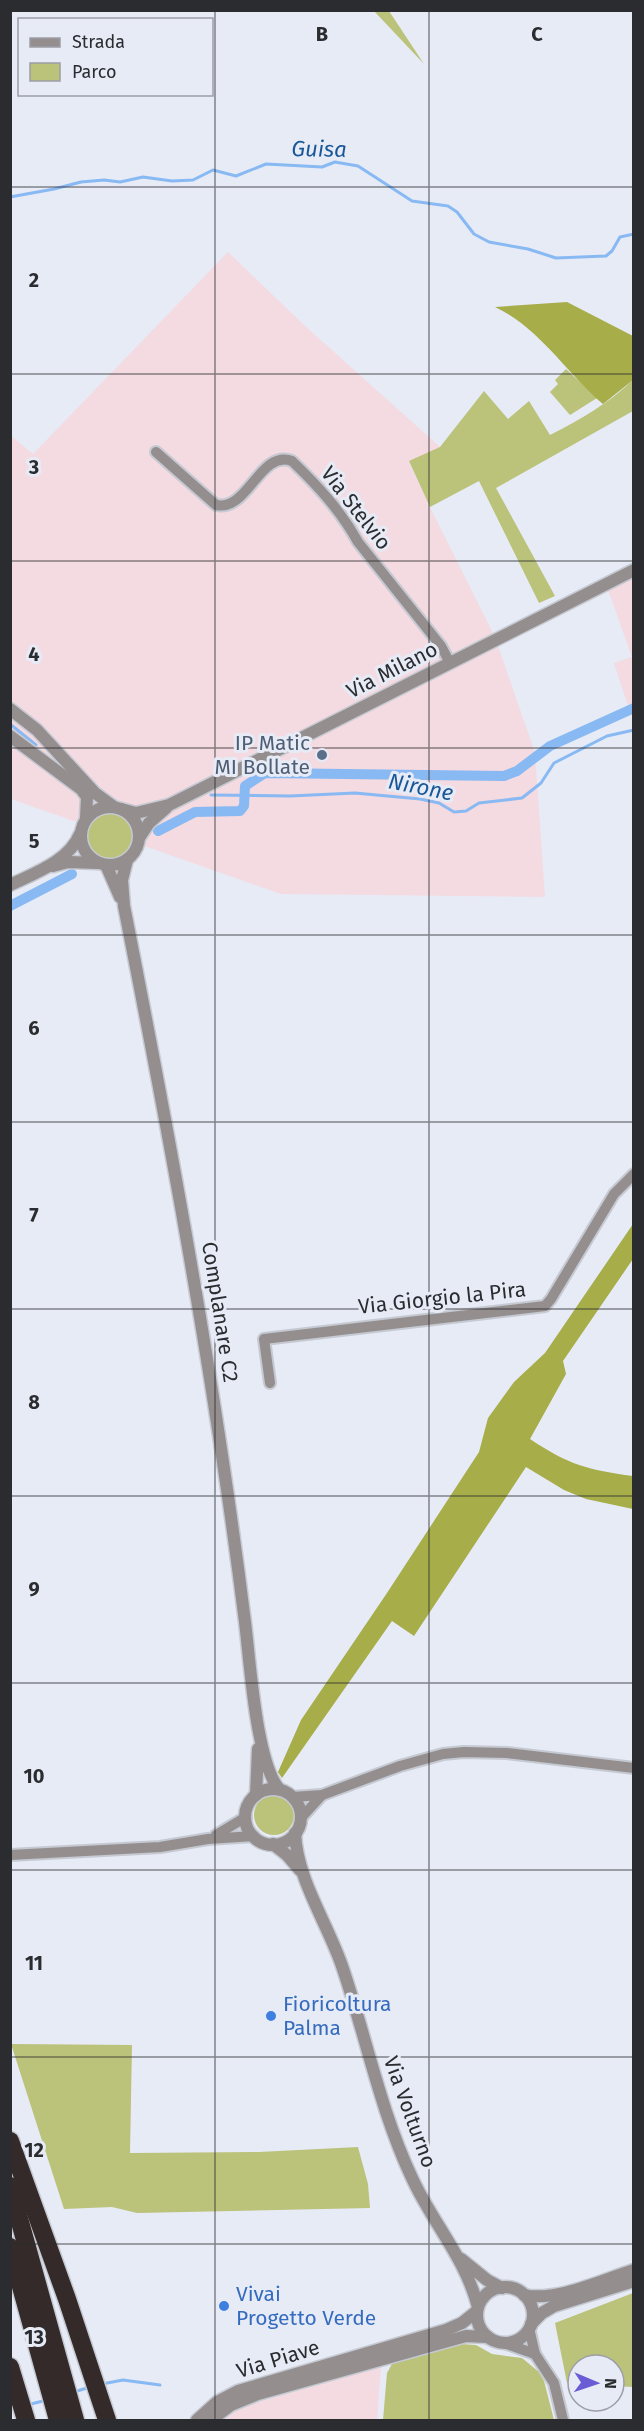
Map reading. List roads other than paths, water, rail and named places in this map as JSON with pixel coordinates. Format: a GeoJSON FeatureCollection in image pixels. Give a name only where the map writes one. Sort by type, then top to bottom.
{"type":"FeatureCollection","features":[{"type":"Feature","properties":{"kind":"highway"},"geometry":{"type":"LineString","coordinates":[[10,2141],[101,2397],[107,2421]]}},
{"type":"Feature","properties":{"kind":"highway"},"geometry":{"type":"LineString","coordinates":[[10,2186],[65,2415]]}},
{"type":"Feature","properties":{"kind":"highway"},"geometry":{"type":"LineString","coordinates":[[10,2247],[58,2390]]}},
{"type":"Feature","properties":{"kind":"highway"},"geometry":{"type":"LineString","coordinates":[[10,2367],[26,2421]]}},
{"type":"Feature","properties":{"kind":"street","name":"Via Stelvio"},"geometry":{"type":"LineString","coordinates":[[156,452],[216,505],[221,506],[235,501],[276,461],[287,459],[292,461],[326,496],[350,526],[358,542],[441,646],[450,663]]}},
{"type":"Feature","properties":{"kind":"street","name":"Via Milano"},"geometry":{"type":"LineString","coordinates":[[117,808],[136,813],[169,805],[633,570]]}},
{"type":"Feature","properties":{"kind":"street"},"geometry":{"type":"LineString","coordinates":[[10,709],[37,730],[88,786],[133,818],[139,838],[135,850],[127,860],[103,864],[68,862],[48,867],[10,885]]}},
{"type":"Feature","properties":{"kind":"street"},"geometry":{"type":"LineString","coordinates":[[10,736],[81,789],[87,797],[86,818],[73,847],[48,867]]}},
{"type":"Feature","properties":{"kind":"street","name":"Via Milano"},"geometry":{"type":"LineString","coordinates":[[139,838],[149,823],[169,805]]}},
{"type":"Feature","properties":{"kind":"street"},"geometry":{"type":"LineString","coordinates":[[86,818],[99,808],[117,808]]}},
{"type":"Feature","properties":{"kind":"street"},"geometry":{"type":"LineString","coordinates":[[80,834],[85,852],[103,864]]}},
{"type":"Feature","properties":{"kind":"street","name":"Complanare C2"},"geometry":{"type":"LineString","coordinates":[[127,860],[122,880],[124,906],[194,1275],[226,1473],[259,1727],[270,1777],[279,1790]]}},
{"type":"Feature","properties":{"kind":"street","name":"Complanare C2"},"geometry":{"type":"LineString","coordinates":[[103,864],[124,906]]}},
{"type":"Feature","properties":{"kind":"street","name":"Via Giorgio la Pira"},"geometry":{"type":"LineString","coordinates":[[270,1383],[264,1339],[545,1306],[552,1299],[614,1194],[633,1174]]}},
{"type":"Feature","properties":{"kind":"street","name":"Complanare C2"},"geometry":{"type":"LineString","coordinates":[[256,1795],[259,1727]]}},
{"type":"Feature","properties":{"kind":"street"},"geometry":{"type":"LineString","coordinates":[[292,1797],[322,1795],[400,1766],[443,1754],[464,1752],[507,1753],[633,1768]]}},
{"type":"Feature","properties":{"kind":"street"},"geometry":{"type":"LineString","coordinates":[[301,1818],[299,1806],[292,1797],[279,1790],[267,1790],[256,1795],[249,1804],[246,1817],[247,1825],[254,1836],[265,1843],[285,1841],[295,1833],[301,1818],[322,1795]]}},
{"type":"Feature","properties":{"kind":"street"},"geometry":{"type":"LineString","coordinates":[[208,1839],[246,1817]]}},
{"type":"Feature","properties":{"kind":"street","name":"Via Volturno"},"geometry":{"type":"LineString","coordinates":[[295,1833],[303,1874],[342,1966],[385,2110],[398,2144],[412,2178],[433,2218],[458,2256],[478,2309]]}},
{"type":"Feature","properties":{"kind":"street"},"geometry":{"type":"LineString","coordinates":[[10,1855],[160,1847],[208,1839],[254,1836]]}},
{"type":"Feature","properties":{"kind":"street","name":"Via Volturno"},"geometry":{"type":"LineString","coordinates":[[273,1844],[287,1855],[303,1874]]}},
{"type":"Feature","properties":{"kind":"street","name":"Via Volturno"},"geometry":{"type":"LineString","coordinates":[[458,2256],[502,2288]]}},
{"type":"Feature","properties":{"kind":"street"},"geometry":{"type":"LineString","coordinates":[[535,2354],[488,2337],[480,2328],[478,2309],[488,2293],[502,2288],[514,2289],[524,2295],[535,2297],[563,2293],[633,2270]]}},
{"type":"Feature","properties":{"kind":"street"},"geometry":{"type":"LineString","coordinates":[[504,2343],[517,2340],[542,2313],[554,2306],[633,2281]]}},
{"type":"Feature","properties":{"kind":"street"},"geometry":{"type":"LineString","coordinates":[[524,2295],[531,2309],[530,2326],[535,2354],[554,2383],[563,2421]]}},
{"type":"Feature","properties":{"kind":"street","name":"Via Piave"},"geometry":{"type":"LineString","coordinates":[[197,2421],[217,2402],[238,2391],[446,2330],[462,2323],[478,2309]]}},
{"type":"Feature","properties":{"kind":"street","name":"Via Piave"},"geometry":{"type":"LineString","coordinates":[[211,2421],[231,2405],[258,2394],[466,2336],[488,2337]]}},
{"type":"Feature","properties":{"kind":"waterway","name":"Guisa"},"geometry":{"type":"LineString","coordinates":[[10,197],[81,182],[104,180],[120,182],[143,177],[172,181],[193,180],[213,170],[236,176],[266,164],[322,167],[335,162],[358,166],[412,201],[448,206],[457,212],[474,234],[489,242],[528,249],[556,258],[606,256],[612,251],[620,237],[634,234]]}},
{"type":"Feature","properties":{"kind":"waterway"},"geometry":{"type":"LineString","coordinates":[[158,831],[195,812],[240,811],[244,806],[245,786],[265,773],[504,776],[517,771],[550,746],[634,708]]}},
{"type":"Feature","properties":{"kind":"waterway","name":"Nirone"},"geometry":{"type":"LineString","coordinates":[[10,724],[36,745]]}},
{"type":"Feature","properties":{"kind":"waterway","name":"Nirone"},"geometry":{"type":"LineString","coordinates":[[211,795],[290,796],[355,793],[420,799],[439,803],[454,812],[466,811],[479,803],[522,798],[541,783],[554,763],[607,736],[634,730]]}},
{"type":"Feature","properties":{"kind":"waterway"},"geometry":{"type":"LineString","coordinates":[[10,906],[72,874]]}},
{"type":"Feature","properties":{"kind":"waterway"},"geometry":{"type":"LineString","coordinates":[[102,2384],[123,2380],[160,2385]]}},
{"type":"Feature","properties":{"kind":"waterway"},"geometry":{"type":"LineString","coordinates":[[74,2392],[90,2387]]}},
{"type":"Feature","properties":{"kind":"waterway"},"geometry":{"type":"LineString","coordinates":[[27,2405],[47,2400]]}},
{"type":"Feature","properties":{"kind":"place","name":"IP Matic MI Bollate"},"geometry":{"type":"Point","coordinates":[322,755]}},
{"type":"Feature","properties":{"kind":"place","name":"Fioricoltura Palma"},"geometry":{"type":"Point","coordinates":[271,2016]}},
{"type":"Feature","properties":{"kind":"place","name":"Vivai Progetto Verde"},"geometry":{"type":"Point","coordinates":[224,2306]}}]}
